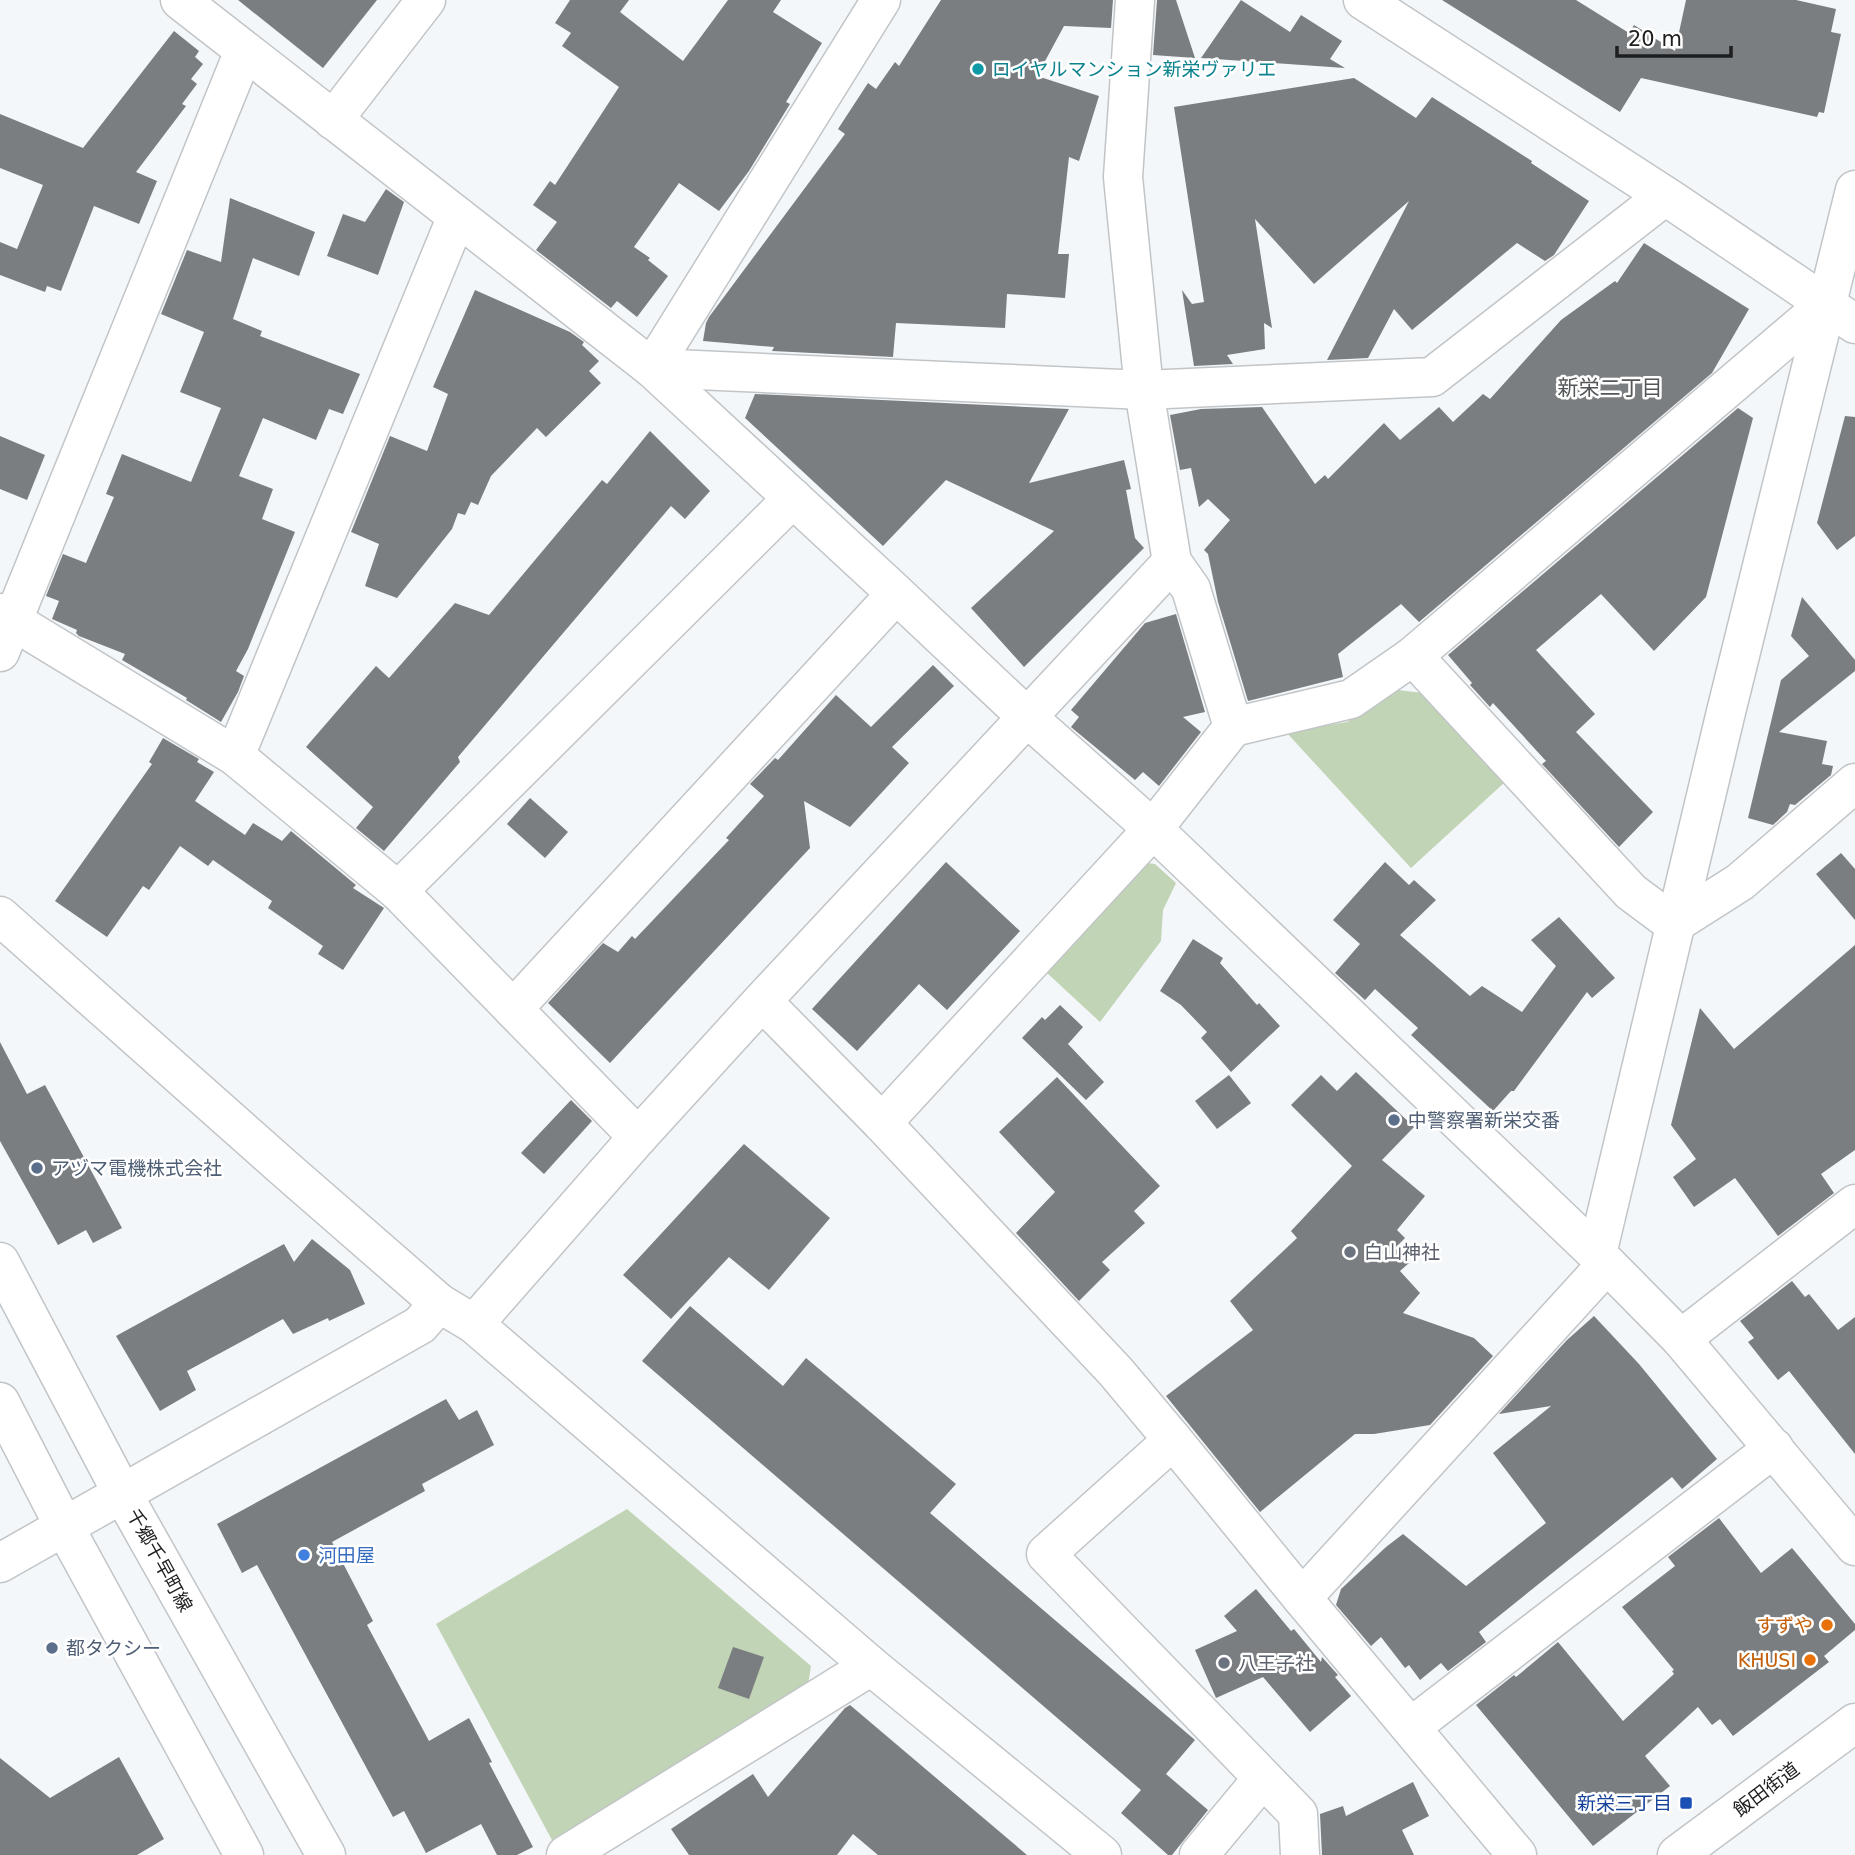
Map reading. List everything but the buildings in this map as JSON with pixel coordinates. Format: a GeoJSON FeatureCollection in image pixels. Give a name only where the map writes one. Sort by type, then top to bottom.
{"type":"FeatureCollection","features":[{"type":"Feature","properties":{"kind":"main road"},"geometry":{"type":"LineString","coordinates":[[180,0],[652,368],[1028,718],[1153,829],[1681,1339],[1855,1546]]}},
{"type":"Feature","properties":{"kind":"main road"},"geometry":{"type":"LineString","coordinates":[[333,120],[426,0]]}},
{"type":"Feature","properties":{"kind":"main road"},"geometry":{"type":"LineString","coordinates":[[652,368],[881,0]]}},
{"type":"Feature","properties":{"kind":"main road"},"geometry":{"type":"LineString","coordinates":[[1135,0],[1123,177],[1144,390],[1172,562],[1191,589],[1233,727]]}},
{"type":"Feature","properties":{"kind":"main road"},"geometry":{"type":"LineString","coordinates":[[1363,0],[1665,196],[1840,314]]}},
{"type":"Feature","properties":{"kind":"main road"},"geometry":{"type":"LineString","coordinates":[[244,51],[4,629],[235,756],[398,891],[638,1137]]}},
{"type":"Feature","properties":{"kind":"main road"},"geometry":{"type":"LineString","coordinates":[[1302,1598],[1601,1259],[1674,924],[1840,314],[1855,190]]}},
{"type":"Feature","properties":{"kind":"main road"},"geometry":{"type":"LineString","coordinates":[[652,368],[1144,390],[1432,377],[1665,196]]}},
{"type":"Feature","properties":{"kind":"main road"},"geometry":{"type":"LineString","coordinates":[[235,756],[457,216]]}},
{"type":"Feature","properties":{"kind":"main road"},"geometry":{"type":"LineString","coordinates":[[882,1123],[1153,829],[1233,727],[1351,699],[1413,656],[1840,314]]}},
{"type":"Feature","properties":{"kind":"main road"},"geometry":{"type":"LineString","coordinates":[[398,891],[793,498]]}},
{"type":"Feature","properties":{"kind":"main road"},"geometry":{"type":"LineString","coordinates":[[474,1324],[762,1001],[1172,562]]}},
{"type":"Feature","properties":{"kind":"main road"},"geometry":{"type":"LineString","coordinates":[[513,1009],[896,594]]}},
{"type":"Feature","properties":{"kind":"main road"},"geometry":{"type":"LineString","coordinates":[[1413,656],[1632,892],[1674,924]]}},
{"type":"Feature","properties":{"kind":"main road"},"geometry":{"type":"LineString","coordinates":[[1674,924],[1740,883],[1855,783]]}},
{"type":"Feature","properties":{"kind":"main road"},"geometry":{"type":"LineString","coordinates":[[0,916],[439,1303],[474,1324],[871,1666],[1102,1855]]}},
{"type":"Feature","properties":{"kind":"main road"},"geometry":{"type":"LineString","coordinates":[[762,1001],[882,1123],[1116,1372],[1517,1855]]}},
{"type":"Feature","properties":{"kind":"main road"},"geometry":{"type":"LineString","coordinates":[[1681,1339],[1855,1203]]}},
{"type":"Feature","properties":{"kind":"main road","name":"千郷千早町線"},"geometry":{"type":"LineString","coordinates":[[0,1262],[122,1493],[326,1855]]}},
{"type":"Feature","properties":{"kind":"main road"},"geometry":{"type":"LineString","coordinates":[[0,1563],[420,1325],[439,1303]]}},
{"type":"Feature","properties":{"kind":"main road"},"geometry":{"type":"LineString","coordinates":[[0,1402],[65,1528],[244,1855]]}},
{"type":"Feature","properties":{"kind":"main road"},"geometry":{"type":"LineString","coordinates":[[1173,1440],[1046,1554],[1298,1814],[1300,1855]]}},
{"type":"Feature","properties":{"kind":"main road"},"geometry":{"type":"LineString","coordinates":[[1411,1727],[1774,1448]]}},
{"type":"Feature","properties":{"kind":"main road"},"geometry":{"type":"LineString","coordinates":[[566,1855],[871,1666]]}},
{"type":"Feature","properties":{"kind":"main road","name":"飯田街道"},"geometry":{"type":"LineString","coordinates":[[1677,1855],[1855,1723]]}},
{"type":"Feature","properties":{"kind":"main road"},"geometry":{"type":"LineString","coordinates":[[1199,1855],[1263,1778]]}},
{"type":"Feature","properties":{"kind":"green space"},"geometry":{"type":"Polygon","coordinates":[[[1398,690],[1423,693],[1505,782],[1411,868],[1286,732],[1347,722],[1398,690]]]}},
{"type":"Feature","properties":{"kind":"green space"},"geometry":{"type":"Polygon","coordinates":[[[1147,863],[1155,864],[1176,883],[1163,910],[1161,941],[1100,1022],[1046,972],[1147,863]]]}},
{"type":"Feature","properties":{"kind":"green space"},"geometry":{"type":"Polygon","coordinates":[[[627,1509],[811,1666],[808,1685],[553,1842],[436,1624],[627,1509]]]}},
{"type":"Feature","properties":{"kind":"place","name":"ロイヤルマンション新栄ヴァリエ"},"geometry":{"type":"Point","coordinates":[978,69]}},
{"type":"Feature","properties":{"kind":"place","name":"中警察署新栄交番"},"geometry":{"type":"Point","coordinates":[1394,1120]}},
{"type":"Feature","properties":{"kind":"place","name":"アヅマ電機株式会社"},"geometry":{"type":"Point","coordinates":[37,1168]}},
{"type":"Feature","properties":{"kind":"place","name":"白山神社"},"geometry":{"type":"Point","coordinates":[1350,1252]}},
{"type":"Feature","properties":{"kind":"place","name":"河田屋"},"geometry":{"type":"Point","coordinates":[304,1555]}},
{"type":"Feature","properties":{"kind":"place","name":"すずや"},"geometry":{"type":"Point","coordinates":[1827,1625]}},
{"type":"Feature","properties":{"kind":"place","name":"都タクシー"},"geometry":{"type":"Point","coordinates":[52,1648]}},
{"type":"Feature","properties":{"kind":"place","name":"KHUSI"},"geometry":{"type":"Point","coordinates":[1810,1660]}},
{"type":"Feature","properties":{"kind":"place","name":"八王子社"},"geometry":{"type":"Point","coordinates":[1224,1663]}},
{"type":"Feature","properties":{"kind":"place","name":"新栄三丁目"},"geometry":{"type":"Point","coordinates":[1686,1803]}},
{"type":"Feature","properties":{"kind":"district","name":"新栄二丁目"},"geometry":{"type":"Point","coordinates":[1610,388]}}]}
